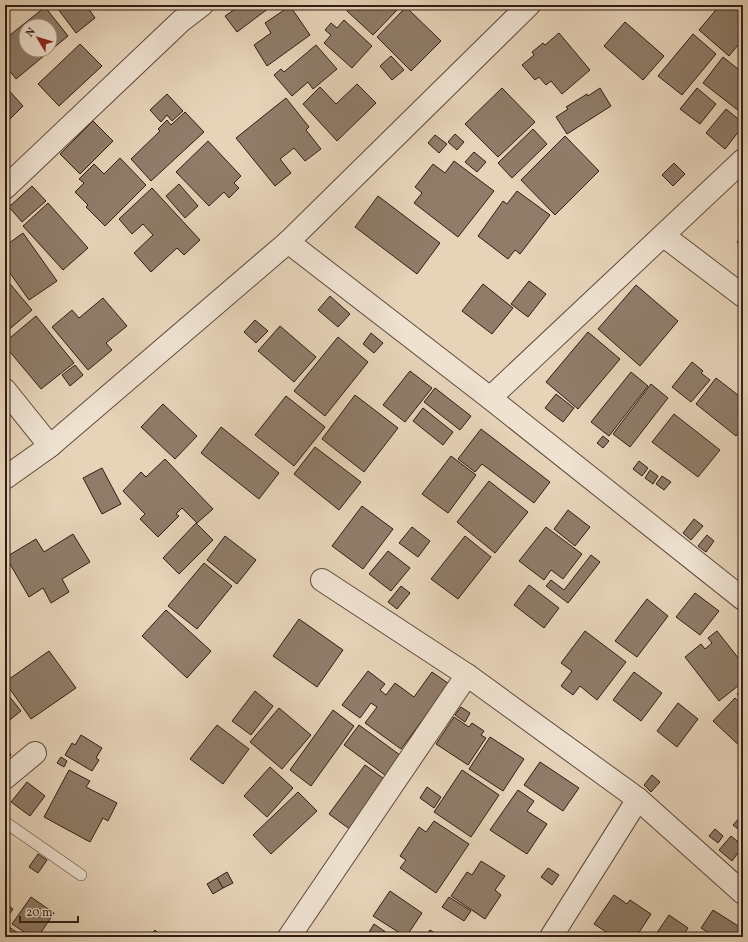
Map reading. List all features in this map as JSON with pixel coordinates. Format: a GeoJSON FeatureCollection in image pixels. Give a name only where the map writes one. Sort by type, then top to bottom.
{"type":"FeatureCollection","features":[{"type":"Feature","properties":{"kind":"street"},"geometry":{"type":"LineString","coordinates":[[5,188],[182,21],[202,5]]}},
{"type":"Feature","properties":{"kind":"street"},"geometry":{"type":"LineString","coordinates":[[5,478],[50,446],[288,242],[529,5]]}},
{"type":"Feature","properties":{"kind":"street"},"geometry":{"type":"LineString","coordinates":[[490,398],[664,236],[743,160]]}},
{"type":"Feature","properties":{"kind":"street"},"geometry":{"type":"LineString","coordinates":[[664,236],[743,296]]}},
{"type":"Feature","properties":{"kind":"street"},"geometry":{"type":"LineString","coordinates":[[288,242],[490,398],[743,599]]}},
{"type":"Feature","properties":{"kind":"street"},"geometry":{"type":"LineString","coordinates":[[5,390],[50,446]]}},
{"type":"Feature","properties":{"kind":"street"},"geometry":{"type":"LineString","coordinates":[[322,580],[467,675],[638,799],[743,893]]}},
{"type":"Feature","properties":{"kind":"street"},"geometry":{"type":"LineString","coordinates":[[289,937],[467,675]]}},
{"type":"Feature","properties":{"kind":"street"},"geometry":{"type":"LineString","coordinates":[[5,778],[35,753]]}},
{"type":"Feature","properties":{"kind":"street"},"geometry":{"type":"LineString","coordinates":[[551,937],[638,799]]}},
{"type":"Feature","properties":{"kind":"lane"},"geometry":{"type":"LineString","coordinates":[[5,822],[82,875]]}},
{"type":"Feature","properties":{"kind":"building"},"geometry":{"type":"Polygon","coordinates":[[[55,5],[86,5],[95,18],[76,33],[55,5]]]}},
{"type":"Feature","properties":{"kind":"building"},"geometry":{"type":"Polygon","coordinates":[[[241,5],[273,5],[237,32],[225,16],[241,5]]]}},
{"type":"Feature","properties":{"kind":"building"},"geometry":{"type":"Polygon","coordinates":[[[353,5],[394,5],[398,9],[373,35],[347,11],[353,5]]]}},
{"type":"Feature","properties":{"kind":"building"},"geometry":{"type":"Polygon","coordinates":[[[720,5],[743,5],[743,39],[729,56],[699,30],[720,5]]]}},
{"type":"Feature","properties":{"kind":"building"},"geometry":{"type":"Polygon","coordinates":[[[290,6],[310,35],[267,66],[254,45],[271,33],[265,23],[290,6]]]}},
{"type":"Feature","properties":{"kind":"building"},"geometry":{"type":"Polygon","coordinates":[[[45,7],[54,18],[31,18],[45,7]]]}},
{"type":"Feature","properties":{"kind":"building"},"geometry":{"type":"Polygon","coordinates":[[[406,7],[441,41],[411,71],[377,37],[406,7]]]}},
{"type":"Feature","properties":{"kind":"building"},"geometry":{"type":"Polygon","coordinates":[[[344,20],[372,46],[352,68],[324,43],[331,35],[325,30],[331,23],[337,28],[344,20]]]}},
{"type":"Feature","properties":{"kind":"building"},"geometry":{"type":"Polygon","coordinates":[[[625,22],[664,56],[643,80],[604,46],[625,22]]]}},
{"type":"Feature","properties":{"kind":"building"},"geometry":{"type":"Polygon","coordinates":[[[58,23],[68,36],[58,44],[58,23]]]}},
{"type":"Feature","properties":{"kind":"building"},"geometry":{"type":"Polygon","coordinates":[[[18,29],[18,58],[41,58],[16,79],[5,65],[5,39],[18,29]]]}},
{"type":"Feature","properties":{"kind":"building"},"geometry":{"type":"Polygon","coordinates":[[[559,33],[590,70],[562,94],[551,81],[546,85],[539,77],[535,80],[522,65],[534,55],[532,52],[543,43],[545,45],[559,33]]]}},
{"type":"Feature","properties":{"kind":"building"},"geometry":{"type":"Polygon","coordinates":[[[693,34],[716,54],[682,95],[658,76],[693,34]]]}},
{"type":"Feature","properties":{"kind":"building"},"geometry":{"type":"Polygon","coordinates":[[[80,44],[102,66],[59,106],[38,84],[80,44]]]}},
{"type":"Feature","properties":{"kind":"building"},"geometry":{"type":"Polygon","coordinates":[[[316,45],[337,69],[313,89],[308,82],[292,96],[274,75],[281,69],[284,72],[316,45]]]}},
{"type":"Feature","properties":{"kind":"building"},"geometry":{"type":"Polygon","coordinates":[[[391,56],[404,70],[392,80],[380,66],[391,56]]]}},
{"type":"Feature","properties":{"kind":"building"},"geometry":{"type":"Polygon","coordinates":[[[723,57],[743,73],[743,106],[739,111],[703,83],[723,57]]]}},
{"type":"Feature","properties":{"kind":"building"},"geometry":{"type":"Polygon","coordinates":[[[357,84],[376,103],[337,141],[303,104],[320,87],[336,104],[357,84]]]}},
{"type":"Feature","properties":{"kind":"building"},"geometry":{"type":"Polygon","coordinates":[[[5,86],[23,106],[5,124],[5,86]]]}},
{"type":"Feature","properties":{"kind":"building"},"geometry":{"type":"Polygon","coordinates":[[[502,88],[535,122],[498,157],[465,124],[502,88]]]}},
{"type":"Feature","properties":{"kind":"building"},"geometry":{"type":"Polygon","coordinates":[[[600,88],[611,106],[567,134],[556,117],[568,109],[566,107],[600,88]]]}},
{"type":"Feature","properties":{"kind":"building"},"geometry":{"type":"Polygon","coordinates":[[[697,88],[716,104],[700,124],[680,109],[697,88]]]}},
{"type":"Feature","properties":{"kind":"building"},"geometry":{"type":"Polygon","coordinates":[[[167,94],[183,111],[172,121],[167,115],[161,122],[150,110],[167,94]]]}},
{"type":"Feature","properties":{"kind":"building"},"geometry":{"type":"Polygon","coordinates":[[[286,98],[309,127],[306,130],[321,149],[305,161],[294,148],[280,159],[291,173],[275,186],[236,138],[286,98]]]}},
{"type":"Feature","properties":{"kind":"building"},"geometry":{"type":"Polygon","coordinates":[[[726,109],[743,123],[743,126],[725,149],[706,133],[726,109]]]}},
{"type":"Feature","properties":{"kind":"building"},"geometry":{"type":"Polygon","coordinates":[[[185,112],[204,132],[151,181],[131,159],[160,131],[158,129],[167,120],[171,125],[185,112]]]}},
{"type":"Feature","properties":{"kind":"building"},"geometry":{"type":"Polygon","coordinates":[[[93,121],[113,141],[80,174],[60,154],[93,121]]]}},
{"type":"Feature","properties":{"kind":"building"},"geometry":{"type":"Polygon","coordinates":[[[533,129],[547,144],[512,178],[498,163],[533,129]]]}},
{"type":"Feature","properties":{"kind":"building"},"geometry":{"type":"Polygon","coordinates":[[[455,134],[464,142],[457,150],[448,142],[455,134]]]}},
{"type":"Feature","properties":{"kind":"building"},"geometry":{"type":"Polygon","coordinates":[[[435,135],[447,144],[439,153],[428,143],[435,135]]]}},
{"type":"Feature","properties":{"kind":"building"},"geometry":{"type":"Polygon","coordinates":[[[565,136],[599,171],[555,215],[521,180],[565,136]]]}},
{"type":"Feature","properties":{"kind":"building"},"geometry":{"type":"Polygon","coordinates":[[[208,141],[241,176],[234,183],[239,188],[229,198],[224,192],[209,206],[176,172],[208,141]]]}},
{"type":"Feature","properties":{"kind":"building"},"geometry":{"type":"Polygon","coordinates":[[[474,152],[486,162],[477,172],[465,162],[474,152]]]}},
{"type":"Feature","properties":{"kind":"building"},"geometry":{"type":"Polygon","coordinates":[[[120,158],[146,185],[105,226],[86,207],[88,205],[75,192],[84,183],[79,179],[94,164],[104,174],[120,158]]]}},
{"type":"Feature","properties":{"kind":"building"},"geometry":{"type":"Polygon","coordinates":[[[454,161],[494,191],[458,237],[414,203],[422,193],[415,187],[433,164],[445,173],[454,161]]]}},
{"type":"Feature","properties":{"kind":"building"},"geometry":{"type":"Polygon","coordinates":[[[674,163],[685,174],[673,186],[662,175],[674,163]]]}},
{"type":"Feature","properties":{"kind":"building"},"geometry":{"type":"Polygon","coordinates":[[[179,184],[198,206],[185,218],[166,196],[179,184]]]}},
{"type":"Feature","properties":{"kind":"building"},"geometry":{"type":"Polygon","coordinates":[[[32,186],[46,201],[22,222],[9,207],[32,186]]]}},
{"type":"Feature","properties":{"kind":"building"},"geometry":{"type":"Polygon","coordinates":[[[152,188],[200,240],[184,255],[177,248],[151,272],[134,253],[153,235],[143,224],[132,234],[119,219],[152,188]]]}},
{"type":"Feature","properties":{"kind":"building"},"geometry":{"type":"Polygon","coordinates":[[[517,191],[550,215],[520,254],[515,250],[508,259],[478,236],[503,201],[507,204],[517,191]]]}},
{"type":"Feature","properties":{"kind":"building"},"geometry":{"type":"Polygon","coordinates":[[[378,196],[440,243],[417,274],[355,227],[378,196]]]}},
{"type":"Feature","properties":{"kind":"building"},"geometry":{"type":"Polygon","coordinates":[[[48,203],[88,248],[63,270],[23,226],[48,203]]]}},
{"type":"Feature","properties":{"kind":"building"},"geometry":{"type":"Polygon","coordinates":[[[23,233],[57,281],[29,300],[5,266],[5,246],[23,233]]]}},
{"type":"Feature","properties":{"kind":"building"},"geometry":{"type":"Polygon","coordinates":[[[743,235],[743,247],[737,242],[743,235]]]}},
{"type":"Feature","properties":{"kind":"building"},"geometry":{"type":"Polygon","coordinates":[[[5,278],[32,310],[5,333],[5,278]]]}},
{"type":"Feature","properties":{"kind":"building"},"geometry":{"type":"Polygon","coordinates":[[[529,281],[546,294],[528,317],[511,304],[529,281]]]}},
{"type":"Feature","properties":{"kind":"building"},"geometry":{"type":"Polygon","coordinates":[[[483,284],[513,308],[492,334],[462,311],[483,284]]]}},
{"type":"Feature","properties":{"kind":"building"},"geometry":{"type":"Polygon","coordinates":[[[636,285],[678,321],[640,366],[598,329],[636,285]]]}},
{"type":"Feature","properties":{"kind":"building"},"geometry":{"type":"Polygon","coordinates":[[[330,296],[350,314],[338,327],[318,310],[330,296]]]}},
{"type":"Feature","properties":{"kind":"building"},"geometry":{"type":"Polygon","coordinates":[[[103,298],[127,326],[106,343],[112,350],[88,370],[52,327],[72,310],[79,318],[103,298]]]}},
{"type":"Feature","properties":{"kind":"building"},"geometry":{"type":"Polygon","coordinates":[[[36,316],[74,363],[41,389],[5,346],[5,342],[36,316]]]}},
{"type":"Feature","properties":{"kind":"building"},"geometry":{"type":"Polygon","coordinates":[[[255,320],[268,331],[256,343],[244,332],[255,320]]]}},
{"type":"Feature","properties":{"kind":"building"},"geometry":{"type":"Polygon","coordinates":[[[280,326],[316,357],[294,382],[258,351],[280,326]]]}},
{"type":"Feature","properties":{"kind":"building"},"geometry":{"type":"Polygon","coordinates":[[[588,332],[620,359],[578,409],[546,382],[588,332]]]}},
{"type":"Feature","properties":{"kind":"building"},"geometry":{"type":"Polygon","coordinates":[[[371,333],[383,343],[374,353],[363,344],[371,333]]]}},
{"type":"Feature","properties":{"kind":"building"},"geometry":{"type":"Polygon","coordinates":[[[338,337],[368,362],[325,416],[294,391],[338,337]]]}},
{"type":"Feature","properties":{"kind":"building"},"geometry":{"type":"Polygon","coordinates":[[[692,362],[703,371],[701,373],[710,380],[691,402],[672,387],[692,362]]]}},
{"type":"Feature","properties":{"kind":"building"},"geometry":{"type":"Polygon","coordinates":[[[75,365],[83,375],[70,386],[62,375],[75,365]]]}},
{"type":"Feature","properties":{"kind":"building"},"geometry":{"type":"Polygon","coordinates":[[[410,371],[432,388],[405,422],[383,405],[410,371]]]}},
{"type":"Feature","properties":{"kind":"building"},"geometry":{"type":"Polygon","coordinates":[[[631,372],[648,386],[609,436],[591,422],[631,372]]]}},
{"type":"Feature","properties":{"kind":"building"},"geometry":{"type":"Polygon","coordinates":[[[716,378],[743,399],[743,427],[736,436],[696,404],[716,378]]]}},
{"type":"Feature","properties":{"kind":"building"},"geometry":{"type":"Polygon","coordinates":[[[651,384],[668,398],[630,447],[613,434],[651,384]]]}},
{"type":"Feature","properties":{"kind":"building"},"geometry":{"type":"Polygon","coordinates":[[[435,388],[471,416],[460,430],[424,402],[435,388]]]}},
{"type":"Feature","properties":{"kind":"building"},"geometry":{"type":"Polygon","coordinates":[[[556,394],[574,408],[563,422],[545,408],[556,394]]]}},
{"type":"Feature","properties":{"kind":"building"},"geometry":{"type":"Polygon","coordinates":[[[355,395],[398,428],[364,472],[322,439],[355,395]]]}},
{"type":"Feature","properties":{"kind":"building"},"geometry":{"type":"Polygon","coordinates":[[[286,396],[325,427],[294,466],[255,435],[286,396]]]}},
{"type":"Feature","properties":{"kind":"building"},"geometry":{"type":"Polygon","coordinates":[[[163,404],[197,436],[175,459],[141,427],[163,404]]]}},
{"type":"Feature","properties":{"kind":"building"},"geometry":{"type":"Polygon","coordinates":[[[423,408],[453,432],[443,445],[413,421],[423,408]]]}},
{"type":"Feature","properties":{"kind":"building"},"geometry":{"type":"Polygon","coordinates":[[[674,414],[720,450],[698,477],[652,442],[674,414]]]}},
{"type":"Feature","properties":{"kind":"building"},"geometry":{"type":"Polygon","coordinates":[[[221,427],[279,473],[259,499],[201,453],[221,427]]]}},
{"type":"Feature","properties":{"kind":"building"},"geometry":{"type":"Polygon","coordinates":[[[481,429],[550,482],[534,503],[482,464],[475,472],[458,459],[481,429]]]}},
{"type":"Feature","properties":{"kind":"building"},"geometry":{"type":"Polygon","coordinates":[[[603,436],[609,441],[603,448],[597,443],[603,436]]]}},
{"type":"Feature","properties":{"kind":"building"},"geometry":{"type":"Polygon","coordinates":[[[315,447],[361,482],[339,510],[294,474],[315,447]]]}},
{"type":"Feature","properties":{"kind":"building"},"geometry":{"type":"Polygon","coordinates":[[[451,456],[476,475],[448,513],[422,494],[451,456]]]}},
{"type":"Feature","properties":{"kind":"building"},"geometry":{"type":"Polygon","coordinates":[[[165,459],[213,509],[197,523],[182,508],[176,514],[179,516],[158,537],[140,519],[145,514],[123,491],[141,472],[146,477],[165,459]]]}},
{"type":"Feature","properties":{"kind":"building"},"geometry":{"type":"Polygon","coordinates":[[[639,461],[648,468],[642,476],[633,469],[639,461]]]}},
{"type":"Feature","properties":{"kind":"building"},"geometry":{"type":"Polygon","coordinates":[[[102,468],[121,504],[102,514],[83,478],[102,468]]]}},
{"type":"Feature","properties":{"kind":"building"},"geometry":{"type":"Polygon","coordinates":[[[650,470],[658,476],[653,484],[645,478],[650,470]]]}},
{"type":"Feature","properties":{"kind":"building"},"geometry":{"type":"Polygon","coordinates":[[[662,476],[671,482],[664,490],[656,484],[662,476]]]}},
{"type":"Feature","properties":{"kind":"building"},"geometry":{"type":"Polygon","coordinates":[[[489,481],[528,512],[495,553],[457,522],[489,481]]]}},
{"type":"Feature","properties":{"kind":"building"},"geometry":{"type":"Polygon","coordinates":[[[362,506],[393,529],[363,569],[332,546],[362,506]]]}},
{"type":"Feature","properties":{"kind":"building"},"geometry":{"type":"Polygon","coordinates":[[[568,510],[590,527],[575,546],[554,529],[568,510]]]}},
{"type":"Feature","properties":{"kind":"building"},"geometry":{"type":"Polygon","coordinates":[[[694,519],[703,526],[691,540],[683,533],[694,519]]]}},
{"type":"Feature","properties":{"kind":"building"},"geometry":{"type":"Polygon","coordinates":[[[196,523],[213,540],[179,574],[163,558],[196,523]]]}},
{"type":"Feature","properties":{"kind":"building"},"geometry":{"type":"Polygon","coordinates":[[[412,527],[430,541],[418,557],[399,543],[412,527]]]}},
{"type":"Feature","properties":{"kind":"building"},"geometry":{"type":"Polygon","coordinates":[[[546,527],[582,554],[563,579],[551,570],[544,580],[519,561],[546,527]]]}},
{"type":"Feature","properties":{"kind":"building"},"geometry":{"type":"Polygon","coordinates":[[[73,534],[90,562],[62,579],[69,592],[51,603],[43,588],[29,597],[6,557],[36,539],[44,552],[73,534]]]}},
{"type":"Feature","properties":{"kind":"building"},"geometry":{"type":"Polygon","coordinates":[[[707,535],[714,541],[706,552],[698,546],[707,535]]]}},
{"type":"Feature","properties":{"kind":"building"},"geometry":{"type":"Polygon","coordinates":[[[225,536],[256,560],[237,584],[207,560],[225,536]]]}},
{"type":"Feature","properties":{"kind":"building"},"geometry":{"type":"Polygon","coordinates":[[[465,536],[491,557],[458,599],[431,579],[465,536]]]}},
{"type":"Feature","properties":{"kind":"building"},"geometry":{"type":"Polygon","coordinates":[[[388,551],[410,568],[391,591],[369,574],[388,551]]]}},
{"type":"Feature","properties":{"kind":"building"},"geometry":{"type":"Polygon","coordinates":[[[591,555],[600,562],[568,603],[546,586],[551,580],[564,590],[591,555]]]}},
{"type":"Feature","properties":{"kind":"building"},"geometry":{"type":"Polygon","coordinates":[[[204,563],[232,586],[197,629],[168,606],[204,563]]]}},
{"type":"Feature","properties":{"kind":"building"},"geometry":{"type":"Polygon","coordinates":[[[529,585],[559,608],[544,628],[514,605],[529,585]]]}},
{"type":"Feature","properties":{"kind":"building"},"geometry":{"type":"Polygon","coordinates":[[[401,586],[410,593],[397,609],[388,602],[401,586]]]}},
{"type":"Feature","properties":{"kind":"building"},"geometry":{"type":"Polygon","coordinates":[[[695,593],[719,611],[700,635],[676,617],[695,593]]]}},
{"type":"Feature","properties":{"kind":"building"},"geometry":{"type":"Polygon","coordinates":[[[647,599],[668,616],[637,657],[615,641],[647,599]]]}},
{"type":"Feature","properties":{"kind":"building"},"geometry":{"type":"Polygon","coordinates":[[[166,610],[211,651],[187,678],[142,636],[166,610]]]}},
{"type":"Feature","properties":{"kind":"building"},"geometry":{"type":"Polygon","coordinates":[[[299,619],[343,650],[317,687],[273,656],[299,619]]]}},
{"type":"Feature","properties":{"kind":"building"},"geometry":{"type":"Polygon","coordinates":[[[585,631],[626,662],[597,700],[580,686],[573,695],[561,686],[572,671],[561,663],[585,631]]]}},
{"type":"Feature","properties":{"kind":"building"},"geometry":{"type":"Polygon","coordinates":[[[717,631],[743,664],[743,682],[719,701],[685,657],[701,644],[705,649],[712,643],[708,638],[717,631]]]}},
{"type":"Feature","properties":{"kind":"building"},"geometry":{"type":"Polygon","coordinates":[[[49,651],[76,688],[31,719],[5,682],[49,651]]]}},
{"type":"Feature","properties":{"kind":"building"},"geometry":{"type":"Polygon","coordinates":[[[368,671],[385,684],[380,690],[386,695],[395,683],[414,697],[432,672],[449,684],[401,749],[365,723],[377,707],[371,703],[360,718],[342,705],[368,671]]]}},
{"type":"Feature","properties":{"kind":"building"},"geometry":{"type":"Polygon","coordinates":[[[634,672],[662,693],[641,721],[613,700],[634,672]]]}},
{"type":"Feature","properties":{"kind":"building"},"geometry":{"type":"Polygon","coordinates":[[[743,689],[743,701],[737,694],[743,689]]]}},
{"type":"Feature","properties":{"kind":"building"},"geometry":{"type":"Polygon","coordinates":[[[5,691],[21,711],[6,723],[5,721],[5,691]]]}},
{"type":"Feature","properties":{"kind":"building"},"geometry":{"type":"Polygon","coordinates":[[[255,691],[273,706],[251,735],[232,721],[255,691]]]}},
{"type":"Feature","properties":{"kind":"building"},"geometry":{"type":"Polygon","coordinates":[[[735,698],[743,705],[743,749],[713,721],[735,698]]]}},
{"type":"Feature","properties":{"kind":"building"},"geometry":{"type":"Polygon","coordinates":[[[678,703],[698,719],[677,747],[657,731],[678,703]]]}},
{"type":"Feature","properties":{"kind":"building"},"geometry":{"type":"Polygon","coordinates":[[[461,707],[470,713],[465,722],[455,715],[461,707]]]}},
{"type":"Feature","properties":{"kind":"building"},"geometry":{"type":"Polygon","coordinates":[[[279,708],[311,735],[282,769],[250,742],[279,708]]]}},
{"type":"Feature","properties":{"kind":"building"},"geometry":{"type":"Polygon","coordinates":[[[333,710],[354,726],[311,786],[290,770],[333,710]]]}},
{"type":"Feature","properties":{"kind":"building"},"geometry":{"type":"Polygon","coordinates":[[[454,717],[469,727],[472,723],[484,731],[481,735],[486,738],[468,765],[436,744],[454,717]]]}},
{"type":"Feature","properties":{"kind":"building"},"geometry":{"type":"Polygon","coordinates":[[[217,725],[249,749],[223,784],[190,759],[217,725]]]}},
{"type":"Feature","properties":{"kind":"building"},"geometry":{"type":"Polygon","coordinates":[[[359,725],[404,758],[389,778],[344,745],[359,725]]]}},
{"type":"Feature","properties":{"kind":"building"},"geometry":{"type":"Polygon","coordinates":[[[81,735],[102,748],[96,758],[99,760],[92,771],[65,755],[72,743],[75,745],[81,735]]]}},
{"type":"Feature","properties":{"kind":"building"},"geometry":{"type":"Polygon","coordinates":[[[490,737],[524,759],[503,791],[469,769],[490,737]]]}},
{"type":"Feature","properties":{"kind":"building"},"geometry":{"type":"Polygon","coordinates":[[[5,746],[11,755],[5,759],[5,746]]]}},
{"type":"Feature","properties":{"kind":"building"},"geometry":{"type":"Polygon","coordinates":[[[61,757],[67,761],[64,767],[57,763],[61,757]]]}},
{"type":"Feature","properties":{"kind":"building"},"geometry":{"type":"Polygon","coordinates":[[[540,762],[579,788],[563,811],[524,785],[540,762]]]}},
{"type":"Feature","properties":{"kind":"building"},"geometry":{"type":"Polygon","coordinates":[[[365,765],[387,781],[351,830],[329,814],[365,765]]]}},
{"type":"Feature","properties":{"kind":"building"},"geometry":{"type":"Polygon","coordinates":[[[270,767],[293,788],[267,817],[244,796],[270,767]]]}},
{"type":"Feature","properties":{"kind":"building"},"geometry":{"type":"Polygon","coordinates":[[[69,770],[90,781],[86,787],[117,803],[108,821],[103,818],[90,842],[44,817],[69,770]]]}},
{"type":"Feature","properties":{"kind":"building"},"geometry":{"type":"Polygon","coordinates":[[[462,770],[499,795],[471,837],[434,812],[462,770]]]}},
{"type":"Feature","properties":{"kind":"building"},"geometry":{"type":"Polygon","coordinates":[[[652,775],[660,782],[651,792],[644,785],[652,775]]]}},
{"type":"Feature","properties":{"kind":"building"},"geometry":{"type":"Polygon","coordinates":[[[27,782],[45,796],[30,816],[11,802],[27,782]]]}},
{"type":"Feature","properties":{"kind":"building"},"geometry":{"type":"Polygon","coordinates":[[[427,787],[441,797],[434,808],[420,798],[427,787]]]}},
{"type":"Feature","properties":{"kind":"building"},"geometry":{"type":"Polygon","coordinates":[[[518,790],[534,801],[527,811],[547,824],[527,854],[490,830],[518,790]]]}},
{"type":"Feature","properties":{"kind":"building"},"geometry":{"type":"Polygon","coordinates":[[[298,792],[317,811],[271,854],[253,835],[298,792]]]}},
{"type":"Feature","properties":{"kind":"building"},"geometry":{"type":"Polygon","coordinates":[[[743,814],[743,833],[733,825],[743,814]]]}},
{"type":"Feature","properties":{"kind":"building"},"geometry":{"type":"Polygon","coordinates":[[[434,821],[469,844],[436,893],[400,868],[406,860],[400,856],[419,827],[426,832],[434,821]]]}},
{"type":"Feature","properties":{"kind":"building"},"geometry":{"type":"Polygon","coordinates":[[[715,829],[723,836],[718,843],[709,836],[715,829]]]}},
{"type":"Feature","properties":{"kind":"building"},"geometry":{"type":"Polygon","coordinates":[[[731,836],[743,846],[732,861],[719,850],[731,836]]]}},
{"type":"Feature","properties":{"kind":"building"},"geometry":{"type":"Polygon","coordinates":[[[38,854],[47,860],[38,873],[29,867],[38,854]]]}},
{"type":"Feature","properties":{"kind":"building"},"geometry":{"type":"Polygon","coordinates":[[[481,861],[505,876],[495,890],[501,895],[485,919],[451,896],[467,872],[472,875],[481,861]]]}},
{"type":"Feature","properties":{"kind":"building"},"geometry":{"type":"Polygon","coordinates":[[[548,868],[559,875],[552,885],[541,877],[548,868]]]}},
{"type":"Feature","properties":{"kind":"building"},"geometry":{"type":"Polygon","coordinates":[[[227,872],[233,883],[223,888],[217,878],[227,872]]]}},
{"type":"Feature","properties":{"kind":"building"},"geometry":{"type":"Polygon","coordinates":[[[217,878],[223,888],[213,894],[207,884],[217,878]]]}},
{"type":"Feature","properties":{"kind":"building"},"geometry":{"type":"Polygon","coordinates":[[[390,891],[422,913],[406,937],[373,916],[390,891]]]}},
{"type":"Feature","properties":{"kind":"building"},"geometry":{"type":"Polygon","coordinates":[[[614,895],[627,904],[630,900],[651,914],[636,937],[614,937],[594,924],[614,895]]]}},
{"type":"Feature","properties":{"kind":"building"},"geometry":{"type":"Polygon","coordinates":[[[31,897],[54,913],[38,937],[32,937],[12,924],[31,897]]]}},
{"type":"Feature","properties":{"kind":"building"},"geometry":{"type":"Polygon","coordinates":[[[449,897],[471,911],[464,921],[442,907],[449,897]]]}},
{"type":"Feature","properties":{"kind":"building"},"geometry":{"type":"Polygon","coordinates":[[[5,903],[13,909],[5,921],[5,903]]]}},
{"type":"Feature","properties":{"kind":"building"},"geometry":{"type":"Polygon","coordinates":[[[713,910],[743,929],[743,937],[715,937],[701,928],[713,910]]]}},
{"type":"Feature","properties":{"kind":"building"},"geometry":{"type":"Polygon","coordinates":[[[669,915],[688,928],[682,937],[654,937],[669,915]]]}},
{"type":"Feature","properties":{"kind":"building"},"geometry":{"type":"Polygon","coordinates":[[[374,924],[393,937],[366,937],[374,924]]]}},
{"type":"Feature","properties":{"kind":"building"},"geometry":{"type":"Polygon","coordinates":[[[9,927],[24,937],[5,937],[5,933],[9,927]]]}},
{"type":"Feature","properties":{"kind":"building"},"geometry":{"type":"Polygon","coordinates":[[[155,930],[162,937],[148,937],[155,930]]]}},
{"type":"Feature","properties":{"kind":"building"},"geometry":{"type":"Polygon","coordinates":[[[430,930],[441,937],[425,937],[430,930]]]}}]}
